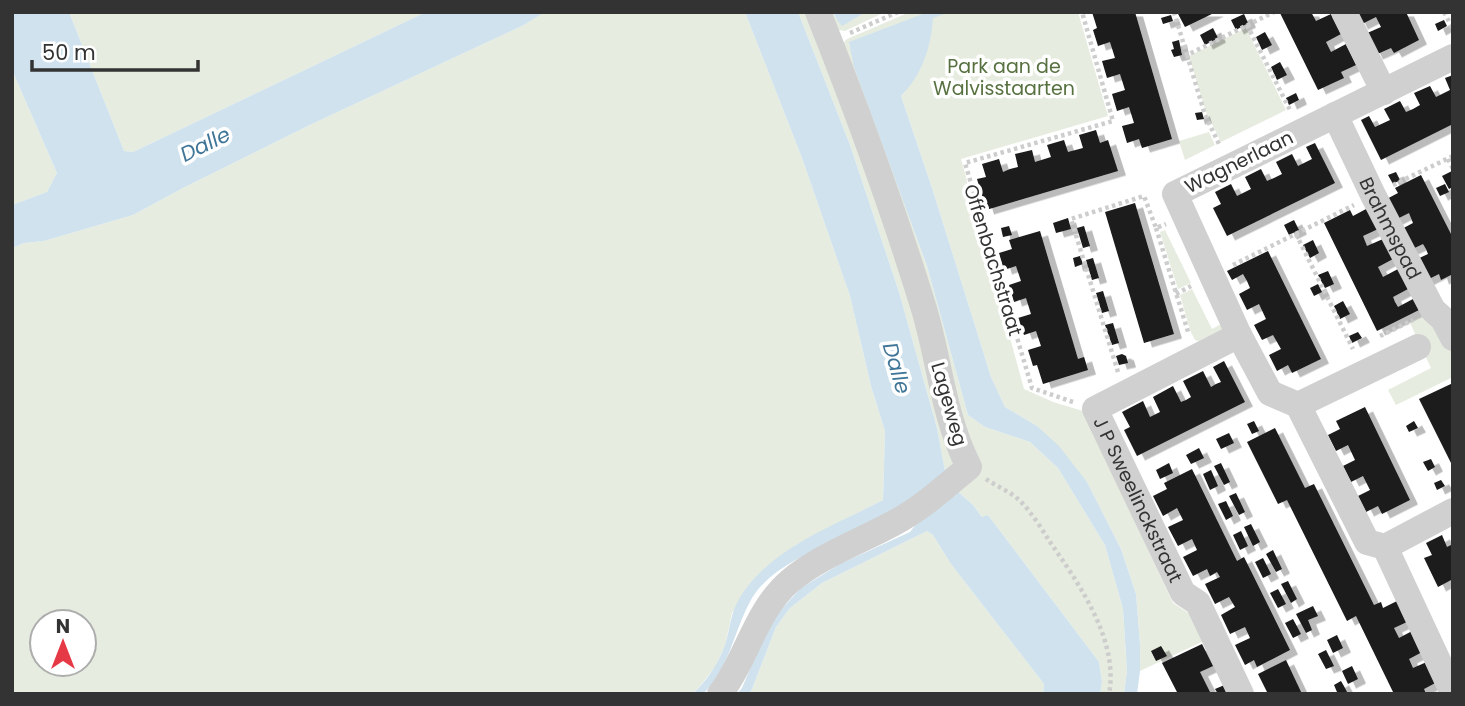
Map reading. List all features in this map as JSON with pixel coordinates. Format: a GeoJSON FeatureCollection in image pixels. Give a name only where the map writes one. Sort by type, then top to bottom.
{"type":"FeatureCollection","features":[{"type":"Feature","properties":{"kind":"street","name":"Lageweg"},"geometry":{"type":"LineString","coordinates":[[720,694],[771,601],[789,582],[814,565],[916,510],[969,467],[958,445],[950,419],[925,312],[883,182],[818,12]]}},
{"type":"Feature","properties":{"kind":"street"},"geometry":{"type":"LineString","coordinates":[[1343,12],[1384,92]]}},
{"type":"Feature","properties":{"kind":"street","name":"Wagnerlaan"},"geometry":{"type":"LineString","coordinates":[[1298,405],[1270,393],[1239,335],[1175,194],[1453,57]]}},
{"type":"Feature","properties":{"kind":"street","name":"Brahmspad"},"geometry":{"type":"LineString","coordinates":[[1335,115],[1433,310],[1443,319],[1453,338]]}},
{"type":"Feature","properties":{"kind":"street","name":"J P Sweelinckstraat"},"geometry":{"type":"LineString","coordinates":[[1239,335],[1095,409],[1182,593],[1198,603],[1241,694]]}},
{"type":"Feature","properties":{"kind":"street"},"geometry":{"type":"LineString","coordinates":[[1418,347],[1298,405],[1367,542],[1385,547],[1453,511]]}},
{"type":"Feature","properties":{"kind":"street"},"geometry":{"type":"LineString","coordinates":[[1385,547],[1453,693]]}},
{"type":"Feature","properties":{"kind":"path"},"geometry":{"type":"LineString","coordinates":[[830,41],[898,12]]}},
{"type":"Feature","properties":{"kind":"path","name":"Offenbachstraat"},"geometry":{"type":"LineString","coordinates":[[1082,12],[1113,121],[964,163],[1032,388],[1095,409]]}},
{"type":"Feature","properties":{"kind":"path"},"geometry":{"type":"LineString","coordinates":[[1174,12],[1205,115],[1230,167]]}},
{"type":"Feature","properties":{"kind":"path"},"geometry":{"type":"LineString","coordinates":[[1187,55],[1274,12]]}},
{"type":"Feature","properties":{"kind":"path"},"geometry":{"type":"LineString","coordinates":[[1444,12],[1453,29]]}},
{"type":"Feature","properties":{"kind":"path"},"geometry":{"type":"LineString","coordinates":[[1247,26],[1301,132]]}},
{"type":"Feature","properties":{"kind":"path"},"geometry":{"type":"LineString","coordinates":[[1176,294],[1450,158],[1453,169]]}},
{"type":"Feature","properties":{"kind":"path"},"geometry":{"type":"LineString","coordinates":[[1128,392],[1115,367],[1071,219],[1144,196],[1195,357]]}},
{"type":"Feature","properties":{"kind":"path"},"geometry":{"type":"LineString","coordinates":[[1156,228],[1185,216]]}},
{"type":"Feature","properties":{"kind":"path"},"geometry":{"type":"LineString","coordinates":[[1296,234],[1353,349]]}},
{"type":"Feature","properties":{"kind":"path"},"geometry":{"type":"LineString","coordinates":[[969,467],[1018,499],[1079,583],[1098,622],[1108,653],[1111,683],[1109,694]]}},
{"type":"Feature","properties":{"kind":"green space"},"geometry":{"type":"Polygon","coordinates":[[[69,12],[426,12],[133,152],[124,151],[69,12]]]}},
{"type":"Feature","properties":{"kind":"green space"},"geometry":{"type":"Polygon","coordinates":[[[545,12],[745,12],[802,158],[850,296],[871,386],[885,431],[883,500],[796,545],[732,613],[725,646],[715,667],[692,694],[12,694],[12,248],[133,215],[314,123],[524,25],[545,12]]]}},
{"type":"Feature","properties":{"kind":"green space","name":"Park aan de Walvisstaarten"},"geometry":{"type":"Polygon","coordinates":[[[798,12],[813,12],[843,43],[910,12],[1078,12],[1108,116],[961,159],[1024,389],[1083,411],[1173,603],[1201,621],[1210,638],[1140,671],[1136,594],[1121,549],[1087,482],[1037,426],[1005,407],[991,377],[901,96],[905,92],[849,43],[927,266],[968,415],[985,427],[1030,442],[1058,468],[1105,545],[1123,609],[1127,671],[1124,694],[1100,694],[1102,682],[1099,662],[988,515],[983,518],[946,476],[937,428],[899,292],[850,145],[798,12]]]}},
{"type":"Feature","properties":{"kind":"green space"},"geometry":{"type":"Polygon","coordinates":[[[822,12],[833,12],[837,20],[850,21],[866,12],[885,12],[845,31],[839,30],[822,12]]]}},
{"type":"Feature","properties":{"kind":"green space"},"geometry":{"type":"Polygon","coordinates":[[[1246,28],[1286,110],[1221,142],[1206,112],[1189,56],[1246,28]]]}},
{"type":"Feature","properties":{"kind":"green space"},"geometry":{"type":"Polygon","coordinates":[[[12,70],[57,173],[47,192],[12,205],[12,70]]]}},
{"type":"Feature","properties":{"kind":"green space"},"geometry":{"type":"Polygon","coordinates":[[[1209,132],[1215,145],[1185,160],[1179,141],[1209,132]]]}},
{"type":"Feature","properties":{"kind":"green space"},"geometry":{"type":"Polygon","coordinates":[[[1165,230],[1191,283],[1178,289],[1160,232],[1165,230]]]}},
{"type":"Feature","properties":{"kind":"green space"},"geometry":{"type":"Polygon","coordinates":[[[1192,289],[1212,329],[1225,322],[1229,326],[1199,341],[1195,340],[1190,330],[1180,295],[1192,289]]]}},
{"type":"Feature","properties":{"kind":"green space"},"geometry":{"type":"Polygon","coordinates":[[[1421,317],[1439,321],[1453,348],[1453,377],[1396,405],[1388,390],[1431,368],[1410,323],[1421,317]]]}},
{"type":"Feature","properties":{"kind":"green space"},"geometry":{"type":"Polygon","coordinates":[[[927,531],[933,535],[951,564],[1044,684],[1043,694],[749,694],[776,627],[790,608],[822,583],[927,531]]]}},
{"type":"Feature","properties":{"kind":"water","name":"Dalle"},"geometry":{"type":"Polygon","coordinates":[[[12,12],[69,12],[124,151],[133,152],[426,12],[545,12],[524,25],[314,123],[133,215],[12,248],[12,205],[47,192],[57,173],[12,70],[12,12]]]}},
{"type":"Feature","properties":{"kind":"water","name":"Dalle"},"geometry":{"type":"Polygon","coordinates":[[[745,12],[798,12],[850,145],[899,292],[937,428],[946,476],[982,517],[988,515],[1099,662],[1102,682],[1100,694],[1043,694],[1044,684],[951,564],[933,535],[927,531],[822,583],[790,608],[776,627],[749,694],[737,694],[777,614],[801,588],[840,564],[910,532],[924,514],[830,544],[784,567],[765,582],[752,598],[726,660],[712,684],[703,694],[692,694],[707,678],[719,659],[736,605],[752,581],[767,566],[804,540],[883,500],[885,431],[871,386],[850,296],[802,158],[745,12]]]}},
{"type":"Feature","properties":{"kind":"water"},"geometry":{"type":"Polygon","coordinates":[[[833,12],[866,12],[842,26],[833,12]]]}},
{"type":"Feature","properties":{"kind":"water"},"geometry":{"type":"Polygon","coordinates":[[[928,12],[950,12],[933,18],[924,60],[915,79],[901,96],[991,377],[1005,407],[1037,426],[1059,446],[1087,482],[1121,549],[1136,594],[1140,644],[1137,694],[1124,694],[1127,671],[1123,609],[1105,545],[1058,468],[1030,442],[985,427],[968,415],[927,266],[854,67],[849,42],[928,12]]]}},
{"type":"Feature","properties":{"kind":"building"},"geometry":{"type":"Polygon","coordinates":[[[1092,12],[1135,12],[1172,139],[1142,148],[1139,139],[1127,143],[1122,126],[1134,123],[1129,107],[1117,111],[1112,94],[1125,90],[1120,74],[1107,78],[1102,61],[1115,58],[1110,42],[1098,46],[1093,30],[1097,28],[1092,12]]]}},
{"type":"Feature","properties":{"kind":"building"},"geometry":{"type":"Polygon","coordinates":[[[1177,12],[1216,12],[1185,27],[1177,12]]]}},
{"type":"Feature","properties":{"kind":"building"},"geometry":{"type":"Polygon","coordinates":[[[1311,12],[1316,21],[1331,14],[1341,34],[1326,42],[1331,52],[1346,44],[1356,65],[1341,72],[1344,78],[1318,90],[1280,13],[1311,12]]]}},
{"type":"Feature","properties":{"kind":"building"},"geometry":{"type":"Polygon","coordinates":[[[1354,12],[1406,12],[1419,40],[1394,53],[1391,48],[1375,55],[1365,34],[1381,27],[1376,17],[1360,25],[1354,12]]]}},
{"type":"Feature","properties":{"kind":"building"},"geometry":{"type":"Polygon","coordinates":[[[1244,14],[1248,23],[1236,30],[1231,20],[1244,14]]]}},
{"type":"Feature","properties":{"kind":"building"},"geometry":{"type":"Polygon","coordinates":[[[1171,15],[1173,21],[1163,24],[1161,18],[1171,15]]]}},
{"type":"Feature","properties":{"kind":"building"},"geometry":{"type":"Polygon","coordinates":[[[1444,20],[1447,26],[1438,31],[1435,24],[1444,20]]]}},
{"type":"Feature","properties":{"kind":"building"},"geometry":{"type":"Polygon","coordinates":[[[1213,28],[1218,38],[1205,45],[1200,35],[1213,28]]]}},
{"type":"Feature","properties":{"kind":"building"},"geometry":{"type":"Polygon","coordinates":[[[1265,32],[1272,45],[1262,50],[1256,37],[1265,32]]]}},
{"type":"Feature","properties":{"kind":"building"},"geometry":{"type":"Polygon","coordinates":[[[1179,40],[1182,55],[1174,57],[1172,42],[1179,40]]]}},
{"type":"Feature","properties":{"kind":"building"},"geometry":{"type":"Polygon","coordinates":[[[1280,62],[1287,75],[1277,80],[1271,67],[1280,62]]]}},
{"type":"Feature","properties":{"kind":"building"},"geometry":{"type":"Polygon","coordinates":[[[1453,75],[1453,124],[1381,160],[1361,120],[1369,116],[1375,127],[1390,120],[1384,109],[1400,101],[1406,112],[1413,109],[1420,105],[1414,93],[1430,86],[1436,97],[1450,90],[1445,78],[1453,75]]]}},
{"type":"Feature","properties":{"kind":"building"},"geometry":{"type":"Polygon","coordinates":[[[1296,93],[1299,100],[1289,105],[1286,98],[1296,93]]]}},
{"type":"Feature","properties":{"kind":"building"},"geometry":{"type":"Polygon","coordinates":[[[1202,112],[1204,119],[1197,120],[1195,113],[1202,112]]]}},
{"type":"Feature","properties":{"kind":"building"},"geometry":{"type":"Polygon","coordinates":[[[1096,130],[1100,143],[1108,140],[1118,171],[986,210],[977,179],[986,177],[982,164],[999,159],[1003,172],[1018,167],[1015,154],[1032,150],[1035,162],[1051,157],[1047,145],[1064,140],[1068,152],[1083,148],[1079,135],[1096,130]]]}},
{"type":"Feature","properties":{"kind":"building"},"geometry":{"type":"Polygon","coordinates":[[[1315,143],[1335,183],[1227,236],[1213,208],[1221,204],[1215,192],[1231,184],[1237,196],[1251,189],[1245,177],[1261,169],[1267,181],[1274,178],[1282,174],[1276,162],[1292,154],[1298,166],[1312,159],[1306,147],[1315,143]]]}},
{"type":"Feature","properties":{"kind":"building"},"geometry":{"type":"Polygon","coordinates":[[[1452,171],[1453,187],[1449,189],[1442,176],[1452,171]]]}},
{"type":"Feature","properties":{"kind":"building"},"geometry":{"type":"Polygon","coordinates":[[[1396,172],[1400,180],[1393,184],[1388,175],[1396,172]]]}},
{"type":"Feature","properties":{"kind":"building"},"geometry":{"type":"Polygon","coordinates":[[[1421,175],[1453,238],[1453,274],[1441,280],[1439,274],[1423,282],[1413,261],[1428,254],[1426,249],[1423,244],[1408,251],[1398,231],[1413,223],[1409,213],[1393,221],[1383,201],[1398,193],[1395,188],[1421,175]]]}},
{"type":"Feature","properties":{"kind":"building"},"geometry":{"type":"Polygon","coordinates":[[[1445,184],[1449,192],[1440,196],[1436,188],[1445,184]]]}},
{"type":"Feature","properties":{"kind":"building"},"geometry":{"type":"Polygon","coordinates":[[[1135,203],[1174,334],[1144,343],[1105,212],[1135,203]]]}},
{"type":"Feature","properties":{"kind":"building"},"geometry":{"type":"Polygon","coordinates":[[[1368,208],[1378,229],[1363,236],[1367,246],[1383,239],[1393,259],[1378,267],[1383,277],[1398,269],[1408,289],[1393,297],[1395,302],[1398,307],[1413,299],[1419,310],[1377,331],[1324,223],[1350,210],[1353,216],[1368,208]]]}},
{"type":"Feature","properties":{"kind":"building"},"geometry":{"type":"Polygon","coordinates":[[[1068,218],[1071,229],[1056,233],[1053,223],[1068,218]]]}},
{"type":"Feature","properties":{"kind":"building"},"geometry":{"type":"Polygon","coordinates":[[[1294,220],[1299,230],[1289,235],[1284,225],[1294,220]]]}},
{"type":"Feature","properties":{"kind":"building"},"geometry":{"type":"Polygon","coordinates":[[[1009,226],[1012,235],[1003,237],[1001,228],[1009,226]]]}},
{"type":"Feature","properties":{"kind":"building"},"geometry":{"type":"Polygon","coordinates":[[[1084,226],[1090,246],[1083,248],[1077,228],[1084,226]]]}},
{"type":"Feature","properties":{"kind":"building"},"geometry":{"type":"Polygon","coordinates":[[[1040,231],[1078,359],[1084,357],[1088,370],[1043,384],[1037,365],[1033,366],[1028,350],[1041,346],[1036,331],[1024,335],[1018,318],[1031,314],[1026,298],[1014,302],[1009,285],[1021,281],[1016,266],[1004,270],[999,253],[1012,249],[1009,240],[1040,231]]]}},
{"type":"Feature","properties":{"kind":"building"},"geometry":{"type":"Polygon","coordinates":[[[1313,240],[1319,253],[1310,258],[1303,245],[1313,240]]]}},
{"type":"Feature","properties":{"kind":"building"},"geometry":{"type":"Polygon","coordinates":[[[1268,251],[1321,359],[1292,373],[1288,365],[1277,371],[1269,355],[1281,349],[1273,335],[1262,340],[1254,325],[1266,319],[1259,304],[1247,310],[1239,294],[1250,288],[1243,274],[1232,280],[1227,271],[1268,251]]]}},
{"type":"Feature","properties":{"kind":"building"},"geometry":{"type":"Polygon","coordinates":[[[1080,256],[1083,264],[1075,267],[1073,258],[1080,256]]]}},
{"type":"Feature","properties":{"kind":"building"},"geometry":{"type":"Polygon","coordinates":[[[1093,258],[1099,278],[1092,280],[1086,260],[1093,258]]]}},
{"type":"Feature","properties":{"kind":"building"},"geometry":{"type":"Polygon","coordinates":[[[1328,271],[1334,284],[1325,288],[1318,275],[1328,271]]]}},
{"type":"Feature","properties":{"kind":"building"},"geometry":{"type":"Polygon","coordinates":[[[1318,284],[1322,292],[1314,296],[1310,288],[1318,284]]]}},
{"type":"Feature","properties":{"kind":"building"},"geometry":{"type":"Polygon","coordinates":[[[1103,291],[1109,311],[1102,313],[1096,293],[1103,291]]]}},
{"type":"Feature","properties":{"kind":"building"},"geometry":{"type":"Polygon","coordinates":[[[1343,301],[1350,314],[1340,319],[1334,306],[1343,301]]]}},
{"type":"Feature","properties":{"kind":"building"},"geometry":{"type":"Polygon","coordinates":[[[1113,323],[1119,343],[1112,345],[1105,325],[1113,323]]]}},
{"type":"Feature","properties":{"kind":"building"},"geometry":{"type":"Polygon","coordinates":[[[1358,332],[1362,338],[1352,343],[1349,336],[1358,332]]]}},
{"type":"Feature","properties":{"kind":"building"},"geometry":{"type":"Polygon","coordinates":[[[1116,356],[1126,356],[1128,363],[1119,365],[1116,356]]]}},
{"type":"Feature","properties":{"kind":"building"},"geometry":{"type":"Polygon","coordinates":[[[1224,361],[1245,402],[1137,456],[1124,430],[1130,427],[1122,412],[1143,401],[1150,417],[1160,412],[1153,397],[1173,386],[1181,402],[1186,400],[1191,397],[1183,381],[1203,371],[1211,387],[1221,382],[1213,367],[1224,361]]]}},
{"type":"Feature","properties":{"kind":"building"},"geometry":{"type":"Polygon","coordinates":[[[1453,383],[1452,394],[1453,467],[1419,399],[1453,383]]]}},
{"type":"Feature","properties":{"kind":"building"},"geometry":{"type":"Polygon","coordinates":[[[1365,407],[1410,500],[1382,514],[1378,506],[1366,512],[1358,496],[1370,490],[1363,476],[1351,482],[1343,466],[1355,460],[1348,445],[1336,451],[1328,435],[1340,429],[1336,421],[1365,407]]]}},
{"type":"Feature","properties":{"kind":"building"},"geometry":{"type":"Polygon","coordinates":[[[1254,421],[1259,431],[1252,434],[1247,424],[1254,421]]]}},
{"type":"Feature","properties":{"kind":"building"},"geometry":{"type":"Polygon","coordinates":[[[1414,421],[1418,428],[1409,432],[1406,426],[1414,421]]]}},
{"type":"Feature","properties":{"kind":"building"},"geometry":{"type":"Polygon","coordinates":[[[1275,428],[1305,488],[1314,484],[1374,605],[1381,602],[1383,608],[1399,600],[1409,621],[1394,628],[1399,638],[1414,630],[1424,651],[1409,659],[1413,668],[1429,661],[1439,681],[1424,689],[1426,694],[1394,694],[1356,616],[1347,621],[1287,500],[1278,504],[1247,442],[1275,428]]]}},
{"type":"Feature","properties":{"kind":"building"},"geometry":{"type":"Polygon","coordinates":[[[1229,433],[1234,443],[1221,449],[1216,439],[1229,433]]]}},
{"type":"Feature","properties":{"kind":"building"},"geometry":{"type":"Polygon","coordinates":[[[1199,448],[1204,458],[1191,464],[1186,455],[1199,448]]]}},
{"type":"Feature","properties":{"kind":"building"},"geometry":{"type":"Polygon","coordinates":[[[1431,459],[1435,467],[1428,471],[1423,462],[1431,459]]]}},
{"type":"Feature","properties":{"kind":"building"},"geometry":{"type":"Polygon","coordinates":[[[1169,463],[1173,473],[1160,479],[1156,470],[1169,463]]]}},
{"type":"Feature","properties":{"kind":"building"},"geometry":{"type":"Polygon","coordinates":[[[1221,463],[1230,482],[1224,485],[1214,466],[1221,463]]]}},
{"type":"Feature","properties":{"kind":"building"},"geometry":{"type":"Polygon","coordinates":[[[1192,469],[1237,561],[1244,557],[1290,650],[1257,667],[1254,660],[1245,665],[1235,645],[1250,638],[1245,627],[1230,634],[1221,615],[1235,607],[1229,597],[1215,604],[1205,584],[1220,577],[1217,572],[1210,576],[1207,569],[1193,576],[1183,557],[1197,550],[1192,539],[1178,546],[1168,527],[1183,520],[1177,508],[1163,516],[1153,496],[1167,489],[1164,483],[1192,469]]]}},
{"type":"Feature","properties":{"kind":"building"},"geometry":{"type":"Polygon","coordinates":[[[1211,470],[1218,486],[1210,490],[1203,474],[1211,470]]]}},
{"type":"Feature","properties":{"kind":"building"},"geometry":{"type":"Polygon","coordinates":[[[1441,480],[1445,486],[1437,490],[1434,483],[1441,480]]]}},
{"type":"Feature","properties":{"kind":"building"},"geometry":{"type":"Polygon","coordinates":[[[1236,493],[1245,512],[1239,515],[1229,496],[1236,493]]]}},
{"type":"Feature","properties":{"kind":"building"},"geometry":{"type":"Polygon","coordinates":[[[1226,501],[1233,516],[1226,520],[1218,504],[1226,501]]]}},
{"type":"Feature","properties":{"kind":"building"},"geometry":{"type":"Polygon","coordinates":[[[1251,524],[1260,542],[1253,546],[1244,527],[1251,524]]]}},
{"type":"Feature","properties":{"kind":"building"},"geometry":{"type":"Polygon","coordinates":[[[1241,531],[1248,546],[1240,550],[1233,535],[1241,531]]]}},
{"type":"Feature","properties":{"kind":"building"},"geometry":{"type":"Polygon","coordinates":[[[1442,535],[1447,547],[1453,544],[1453,579],[1438,587],[1424,558],[1432,555],[1426,543],[1442,535]]]}},
{"type":"Feature","properties":{"kind":"building"},"geometry":{"type":"Polygon","coordinates":[[[1273,550],[1282,569],[1276,572],[1266,554],[1273,550]]]}},
{"type":"Feature","properties":{"kind":"building"},"geometry":{"type":"Polygon","coordinates":[[[1263,558],[1271,574],[1263,578],[1255,562],[1263,558]]]}},
{"type":"Feature","properties":{"kind":"building"},"geometry":{"type":"Polygon","coordinates":[[[1288,581],[1297,599],[1291,603],[1281,584],[1288,581]]]}},
{"type":"Feature","properties":{"kind":"building"},"geometry":{"type":"Polygon","coordinates":[[[1278,589],[1286,604],[1278,608],[1270,593],[1278,589]]]}},
{"type":"Feature","properties":{"kind":"building"},"geometry":{"type":"Polygon","coordinates":[[[1313,606],[1318,616],[1308,620],[1312,630],[1306,633],[1296,614],[1313,606]]]}},
{"type":"Feature","properties":{"kind":"building"},"geometry":{"type":"Polygon","coordinates":[[[1293,619],[1301,634],[1293,638],[1285,623],[1293,619]]]}},
{"type":"Feature","properties":{"kind":"building"},"geometry":{"type":"Polygon","coordinates":[[[1337,635],[1343,648],[1333,653],[1327,640],[1337,635]]]}},
{"type":"Feature","properties":{"kind":"building"},"geometry":{"type":"Polygon","coordinates":[[[1202,644],[1213,666],[1200,672],[1211,694],[1178,694],[1162,663],[1202,644]]]}},
{"type":"Feature","properties":{"kind":"building"},"geometry":{"type":"Polygon","coordinates":[[[1161,646],[1167,656],[1156,661],[1151,651],[1161,646]]]}},
{"type":"Feature","properties":{"kind":"building"},"geometry":{"type":"Polygon","coordinates":[[[1326,650],[1334,666],[1326,669],[1318,654],[1326,650]]]}},
{"type":"Feature","properties":{"kind":"building"},"geometry":{"type":"Polygon","coordinates":[[[1286,660],[1302,694],[1268,694],[1258,674],[1286,660]]]}},
{"type":"Feature","properties":{"kind":"building"},"geometry":{"type":"Polygon","coordinates":[[[1352,666],[1358,679],[1348,684],[1342,671],[1352,666]]]}},
{"type":"Feature","properties":{"kind":"building"},"geometry":{"type":"Polygon","coordinates":[[[1341,681],[1348,694],[1338,694],[1334,685],[1341,681]]]}},
{"type":"Feature","properties":{"kind":"building"},"geometry":{"type":"Polygon","coordinates":[[[1227,684],[1232,694],[1218,694],[1215,689],[1227,684]]]}}]}
